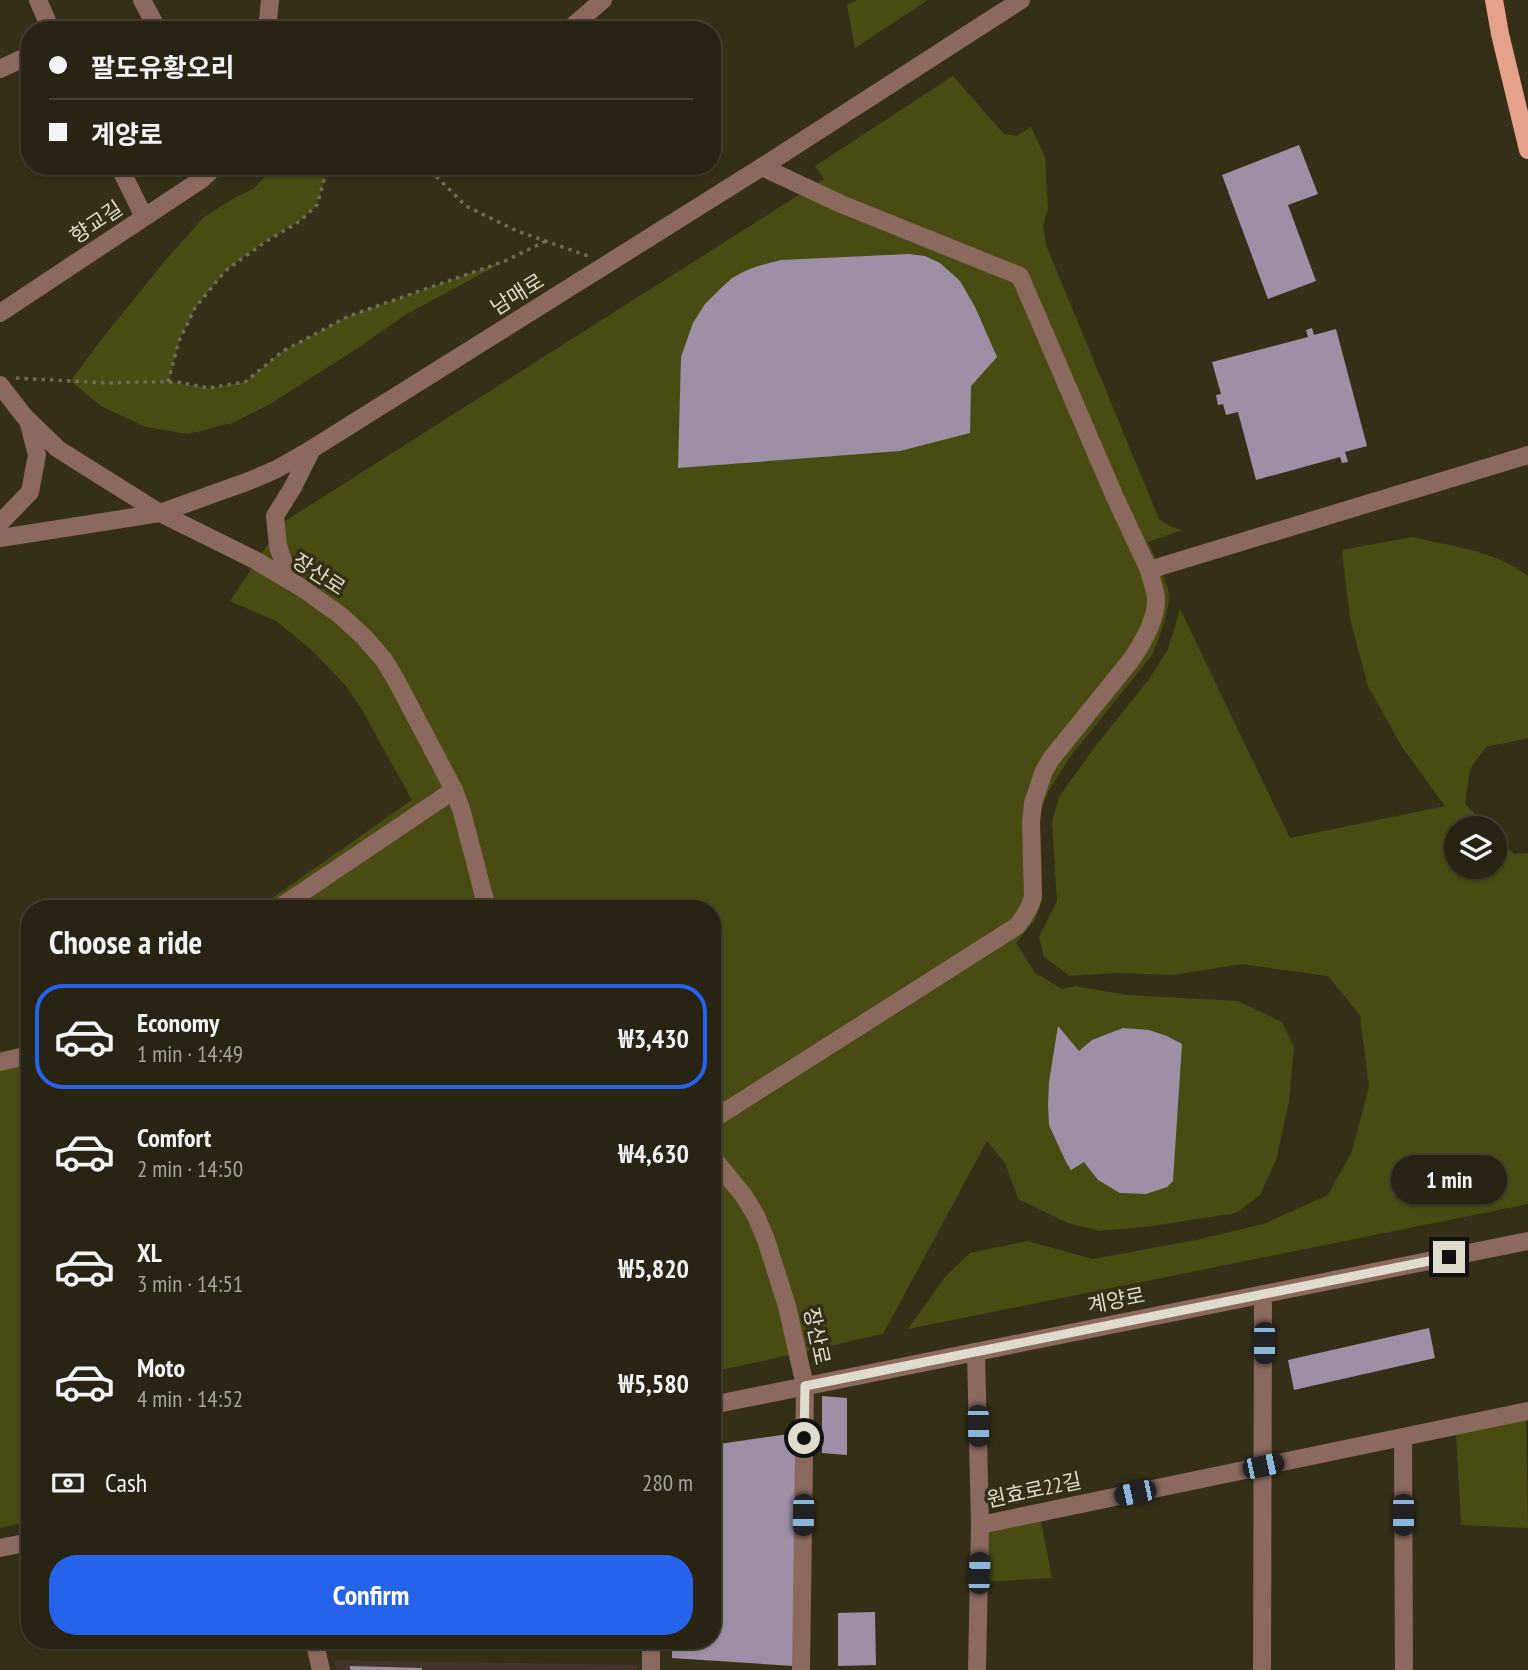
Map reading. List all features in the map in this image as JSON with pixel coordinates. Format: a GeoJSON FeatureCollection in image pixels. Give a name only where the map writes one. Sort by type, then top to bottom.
{"type":"FeatureCollection","features":[{"type":"Feature","properties":{"kind":"main road"},"geometry":{"type":"LineString","coordinates":[[1494,0],[1528,150]]}},
{"type":"Feature","properties":{"kind":"street"},"geometry":{"type":"LineString","coordinates":[[38,0],[47,21]]}},
{"type":"Feature","properties":{"kind":"street"},"geometry":{"type":"LineString","coordinates":[[142,0],[153,21]]}},
{"type":"Feature","properties":{"kind":"street"},"geometry":{"type":"LineString","coordinates":[[268,21],[270,0]]}},
{"type":"Feature","properties":{"kind":"street"},"geometry":{"type":"LineString","coordinates":[[578,21],[603,0]]}},
{"type":"Feature","properties":{"kind":"street","name":"남매로"},"geometry":{"type":"LineString","coordinates":[[0,538],[160,513],[277,469],[762,167],[1021,0]]}},
{"type":"Feature","properties":{"kind":"street"},"geometry":{"type":"LineString","coordinates":[[0,69],[21,59]]}},
{"type":"Feature","properties":{"kind":"street"},"geometry":{"type":"LineString","coordinates":[[721,1114],[1017,926],[1030,907],[1033,897],[1031,823],[1037,788],[1051,759],[1142,643],[1149,628],[1156,598],[1149,570],[1020,276],[841,204],[762,167]]}},
{"type":"Feature","properties":{"kind":"street"},"geometry":{"type":"LineString","coordinates":[[123,175],[144,217]]}},
{"type":"Feature","properties":{"kind":"street","name":"향교길"},"geometry":{"type":"LineString","coordinates":[[0,313],[206,175]]}},
{"type":"Feature","properties":{"kind":"street","name":"장산로"},"geometry":{"type":"LineString","coordinates":[[6,381],[28,421],[58,449],[160,513],[255,560],[340,615],[364,637],[384,660],[396,680],[454,790],[484,900]]}},
{"type":"Feature","properties":{"kind":"street"},"geometry":{"type":"LineString","coordinates":[[0,523],[30,492],[37,455],[28,421]]}},
{"type":"Feature","properties":{"kind":"street"},"geometry":{"type":"LineString","coordinates":[[289,581],[278,546],[275,516],[312,449]]}},
{"type":"Feature","properties":{"kind":"street"},"geometry":{"type":"LineString","coordinates":[[1149,570],[1528,455]]}},
{"type":"Feature","properties":{"kind":"street"},"geometry":{"type":"LineString","coordinates":[[291,900],[454,790]]}},
{"type":"Feature","properties":{"kind":"street"},"geometry":{"type":"LineString","coordinates":[[0,1062],[21,1057]]}},
{"type":"Feature","properties":{"kind":"street","name":"장산로"},"geometry":{"type":"LineString","coordinates":[[721,1168],[744,1196],[766,1240],[787,1306],[805,1386],[801,1670]]}},
{"type":"Feature","properties":{"kind":"street","name":"계양로"},"geometry":{"type":"LineString","coordinates":[[721,1403],[1528,1241]]}},
{"type":"Feature","properties":{"kind":"street"},"geometry":{"type":"LineString","coordinates":[[1262,1670],[1264,1294]]}},
{"type":"Feature","properties":{"kind":"street"},"geometry":{"type":"LineString","coordinates":[[976,1352],[980,1525]]}},
{"type":"Feature","properties":{"kind":"street","name":"원효로22길"},"geometry":{"type":"LineString","coordinates":[[977,1670],[980,1525],[1528,1411]]}},
{"type":"Feature","properties":{"kind":"street"},"geometry":{"type":"LineString","coordinates":[[1402,1437],[1404,1670]]}},
{"type":"Feature","properties":{"kind":"street"},"geometry":{"type":"LineString","coordinates":[[0,1548],[21,1544]]}},
{"type":"Feature","properties":{"kind":"street"},"geometry":{"type":"LineString","coordinates":[[316,1649],[321,1670]]}},
{"type":"Feature","properties":{"kind":"street"},"geometry":{"type":"LineString","coordinates":[[651,1649],[651,1670]]}},
{"type":"Feature","properties":{"kind":"path"},"geometry":{"type":"LineString","coordinates":[[168,382],[179,341],[195,308],[225,271],[300,221],[317,205],[325,175]]}},
{"type":"Feature","properties":{"kind":"path"},"geometry":{"type":"LineString","coordinates":[[433,175],[466,206],[517,231],[608,264]]}},
{"type":"Feature","properties":{"kind":"path"},"geometry":{"type":"LineString","coordinates":[[6,381],[168,382],[209,388],[245,382],[283,351],[349,316],[505,261],[546,242]]}},
{"type":"Feature","properties":{"kind":"shaded area"},"geometry":{"type":"Polygon","coordinates":[[[857,0],[928,0],[855,48],[847,5],[857,0]]]}},
{"type":"Feature","properties":{"kind":"shaded area"},"geometry":{"type":"Polygon","coordinates":[[[953,76],[1004,134],[1016,136],[1031,127],[1045,157],[1048,209],[1043,226],[1046,245],[1159,519],[1182,530],[1148,542],[1168,589],[1167,614],[1152,655],[1070,757],[1048,792],[1039,815],[1042,900],[1035,920],[1016,943],[1035,973],[1062,989],[1075,986],[1127,995],[1238,1001],[1282,1022],[1294,1048],[1289,1102],[1276,1160],[1260,1195],[1236,1213],[1100,1231],[1068,1223],[1018,1199],[1005,1163],[987,1141],[883,1334],[721,1370],[721,900],[269,900],[412,800],[346,686],[314,652],[276,621],[230,601],[282,523],[824,179],[815,166],[953,76]]]}},
{"type":"Feature","properties":{"kind":"shaded area"},"geometry":{"type":"Polygon","coordinates":[[[266,175],[325,175],[317,205],[300,221],[264,242],[225,271],[195,308],[179,341],[169,382],[209,388],[245,382],[283,351],[349,316],[505,261],[405,315],[270,404],[232,423],[188,434],[146,427],[101,406],[71,381],[164,262],[204,217],[253,189],[266,175]]]}},
{"type":"Feature","properties":{"kind":"shaded area"},"geometry":{"type":"Polygon","coordinates":[[[1412,537],[1488,555],[1528,576],[1528,738],[1486,747],[1470,769],[1465,804],[1477,816],[1444,816],[1444,879],[1507,879],[1507,847],[1514,854],[1528,853],[1528,1204],[908,1329],[945,1277],[970,1253],[1027,1241],[1093,1259],[1196,1240],[1263,1224],[1328,1195],[1352,1151],[1369,1087],[1360,1015],[1328,976],[1242,964],[1173,975],[1115,973],[1070,976],[1044,957],[1039,937],[1057,901],[1052,823],[1059,797],[1150,678],[1168,649],[1180,609],[1290,838],[1445,806],[1402,747],[1368,686],[1350,619],[1342,550],[1412,537]]]}},
{"type":"Feature","properties":{"kind":"shaded area"},"geometry":{"type":"Polygon","coordinates":[[[21,1047],[21,1523],[0,1528],[0,1052],[21,1047]]]}},
{"type":"Feature","properties":{"kind":"shaded area"},"geometry":{"type":"Polygon","coordinates":[[[1526,1416],[1528,1528],[1461,1525],[1456,1432],[1526,1416]]]}},
{"type":"Feature","properties":{"kind":"shaded area"},"geometry":{"type":"Polygon","coordinates":[[[1040,1516],[1052,1578],[982,1582],[983,1527],[1040,1516]]]}},
{"type":"Feature","properties":{"kind":"shaded area"},"geometry":{"type":"Polygon","coordinates":[[[334,1660],[637,1665],[637,1670],[336,1670],[334,1660]]]}},
{"type":"Feature","properties":{"kind":"building"},"geometry":{"type":"Polygon","coordinates":[[[1299,145],[1318,194],[1288,205],[1316,281],[1268,299],[1222,175],[1299,145]]]}},
{"type":"Feature","properties":{"kind":"building"},"geometry":{"type":"Polygon","coordinates":[[[909,254],[925,256],[940,263],[960,281],[975,307],[997,357],[971,386],[970,433],[900,451],[678,468],[681,357],[693,323],[705,304],[719,290],[745,271],[781,260],[909,254]]]}},
{"type":"Feature","properties":{"kind":"building"},"geometry":{"type":"Polygon","coordinates":[[[1312,328],[1314,335],[1336,329],[1367,446],[1345,452],[1348,462],[1342,463],[1340,457],[1256,480],[1238,412],[1226,415],[1223,404],[1218,405],[1216,395],[1221,394],[1212,362],[1308,337],[1306,330],[1312,328]]]}},
{"type":"Feature","properties":{"kind":"building"},"geometry":{"type":"Polygon","coordinates":[[[1058,1026],[1079,1051],[1092,1040],[1123,1028],[1149,1030],[1182,1044],[1173,1181],[1167,1187],[1146,1194],[1120,1193],[1098,1180],[1084,1162],[1071,1170],[1049,1125],[1049,1082],[1058,1026]]]}},
{"type":"Feature","properties":{"kind":"building"},"geometry":{"type":"Polygon","coordinates":[[[1429,1328],[1435,1358],[1294,1390],[1288,1360],[1429,1328]]]}},
{"type":"Feature","properties":{"kind":"building"},"geometry":{"type":"Polygon","coordinates":[[[822,1396],[847,1398],[847,1455],[822,1453],[822,1396]]]}},
{"type":"Feature","properties":{"kind":"building"},"geometry":{"type":"Polygon","coordinates":[[[796,1433],[793,1666],[672,1658],[672,1649],[721,1649],[721,1444],[796,1433]]]}},
{"type":"Feature","properties":{"kind":"building"},"geometry":{"type":"Polygon","coordinates":[[[875,1612],[876,1665],[838,1666],[838,1613],[875,1612]]]}},
{"type":"Feature","properties":{"kind":"building"},"geometry":{"type":"Polygon","coordinates":[[[350,1666],[422,1668],[422,1670],[350,1670],[350,1666]]]}},
{"type":"Feature","properties":{"kind":"route"},"geometry":{"type":"LineString","coordinates":[[804,1438],[805,1386],[1449,1257]]}}]}
